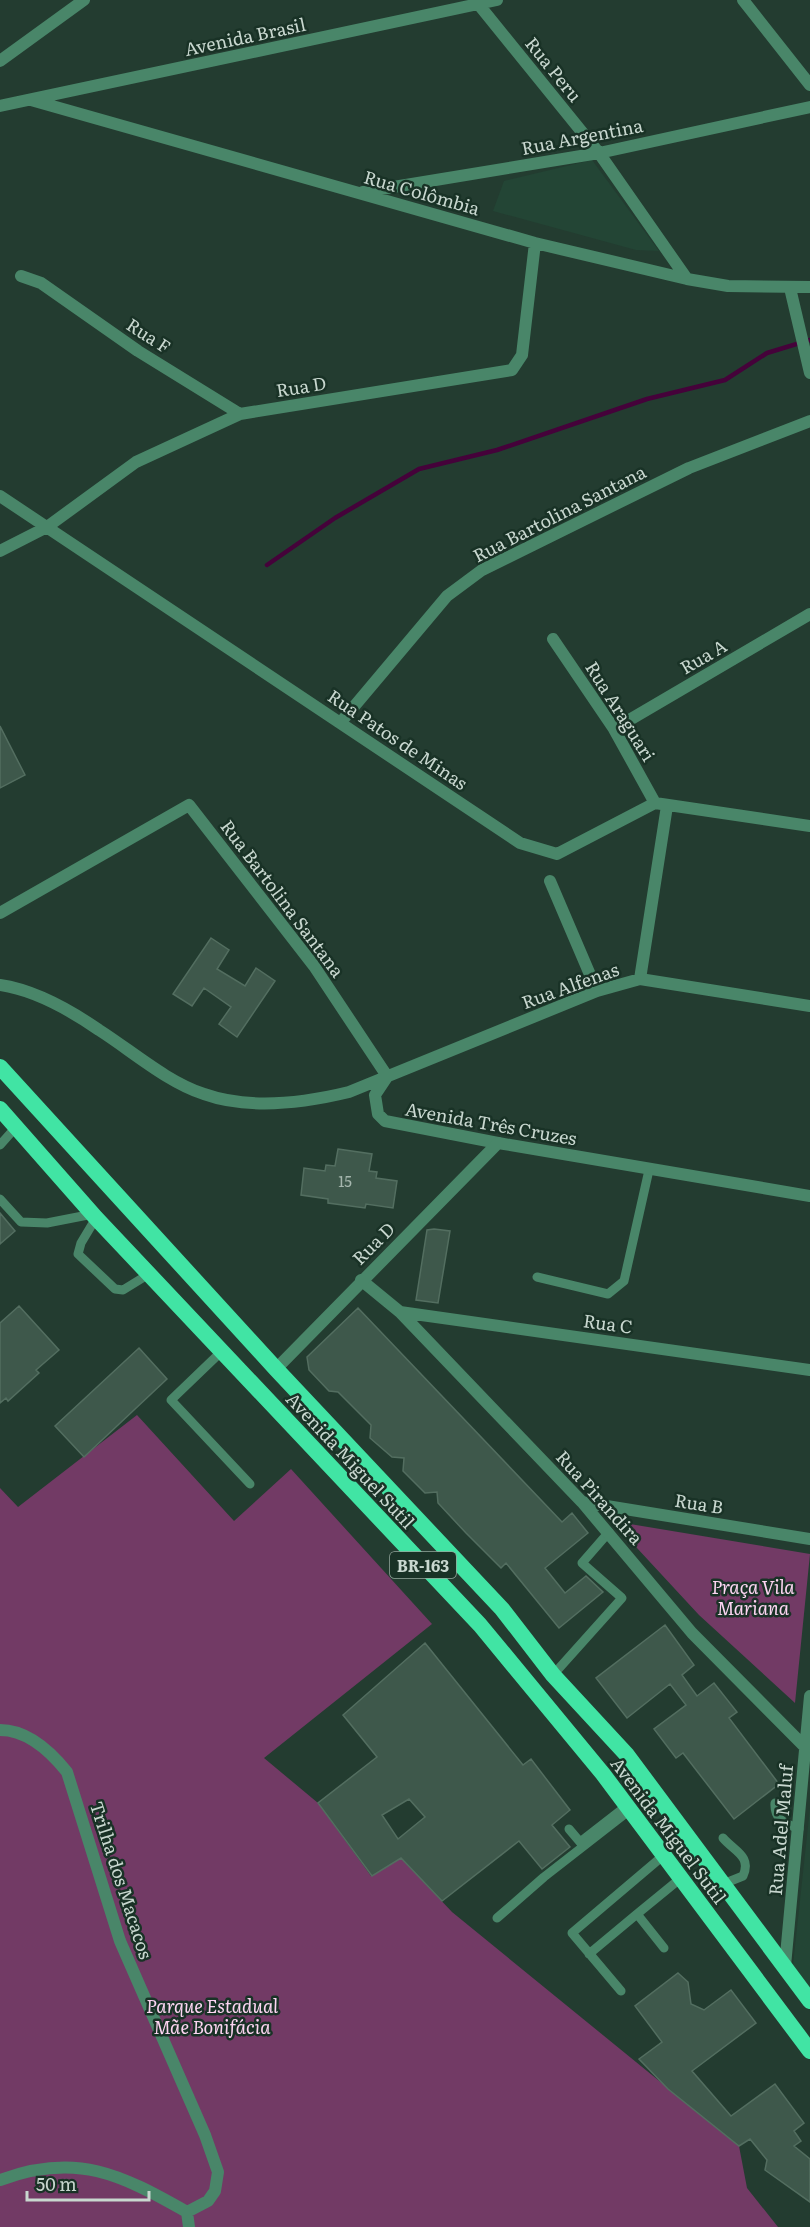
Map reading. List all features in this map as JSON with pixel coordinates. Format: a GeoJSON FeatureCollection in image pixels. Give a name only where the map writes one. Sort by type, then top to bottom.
{"type":"FeatureCollection","features":[{"type":"Feature","properties":{"kind":"highway","name":"Avenida Miguel Sutil"},"geometry":{"type":"LineString","coordinates":[[0,1067],[276,1369],[502,1609],[553,1676],[627,1755],[810,2001]]}},
{"type":"Feature","properties":{"kind":"highway","name":"Avenida Miguel Sutil"},"geometry":{"type":"LineString","coordinates":[[0,1109],[94,1216],[480,1625],[628,1808],[810,2051]]}},
{"type":"Feature","properties":{"kind":"street"},"geometry":{"type":"LineString","coordinates":[[0,61],[84,0]]}},
{"type":"Feature","properties":{"kind":"street","name":"Avenida Brasil"},"geometry":{"type":"LineString","coordinates":[[0,106],[476,2],[497,0]]}},
{"type":"Feature","properties":{"kind":"street"},"geometry":{"type":"LineString","coordinates":[[743,0],[810,85]]}},
{"type":"Feature","properties":{"kind":"street","name":"Rua Peru"},"geometry":{"type":"LineString","coordinates":[[476,2],[599,153],[687,279]]}},
{"type":"Feature","properties":{"kind":"street","name":"Rua Colômbia"},"geometry":{"type":"LineString","coordinates":[[31,100],[536,243],[687,279],[728,286],[810,287]]}},
{"type":"Feature","properties":{"kind":"street","name":"Rua Argentina"},"geometry":{"type":"LineString","coordinates":[[358,193],[599,153],[810,107]]}},
{"type":"Feature","properties":{"kind":"street","name":"Rua D"},"geometry":{"type":"LineString","coordinates":[[0,550],[47,527],[136,462],[240,414],[512,370],[522,355],[536,243]]}},
{"type":"Feature","properties":{"kind":"street","name":"Rua F"},"geometry":{"type":"LineString","coordinates":[[21,276],[41,283],[138,351],[240,414]]}},
{"type":"Feature","properties":{"kind":"street"},"geometry":{"type":"LineString","coordinates":[[789,288],[810,373]]}},
{"type":"Feature","properties":{"kind":"street","name":"Rua Bartolina Santana"},"geometry":{"type":"LineString","coordinates":[[341,722],[447,596],[482,570],[689,468],[810,421]]}},
{"type":"Feature","properties":{"kind":"street","name":"Rua Patos de Minas"},"geometry":{"type":"LineString","coordinates":[[0,496],[520,843],[557,854],[661,804]]}},
{"type":"Feature","properties":{"kind":"street","name":"Rua A"},"geometry":{"type":"LineString","coordinates":[[614,729],[810,614]]}},
{"type":"Feature","properties":{"kind":"street","name":"Rua Araguari"},"geometry":{"type":"LineString","coordinates":[[553,639],[661,804]]}},
{"type":"Feature","properties":{"kind":"street","name":"Rua Bartolina Santana"},"geometry":{"type":"LineString","coordinates":[[0,913],[189,804],[314,966],[387,1076]]}},
{"type":"Feature","properties":{"kind":"street"},"geometry":{"type":"LineString","coordinates":[[640,979],[661,804],[810,826]]}},
{"type":"Feature","properties":{"kind":"street"},"geometry":{"type":"LineString","coordinates":[[550,881],[597,991]]}},
{"type":"Feature","properties":{"kind":"street","name":"Rua Alfenas"},"geometry":{"type":"LineString","coordinates":[[387,1076],[597,991],[640,979],[810,1005]]}},
{"type":"Feature","properties":{"kind":"street"},"geometry":{"type":"LineString","coordinates":[[0,985],[17,987],[79,1016],[166,1074],[203,1094],[232,1101],[317,1100],[349,1092],[387,1076]]}},
{"type":"Feature","properties":{"kind":"street","name":"Avenida Três Cruzes"},"geometry":{"type":"LineString","coordinates":[[387,1076],[375,1095],[378,1114],[385,1121],[650,1170],[810,1196]]}},
{"type":"Feature","properties":{"kind":"street","name":"Rua D"},"geometry":{"type":"LineString","coordinates":[[276,1369],[498,1143]]}},
{"type":"Feature","properties":{"kind":"street","name":"Rua Pirandira"},"geometry":{"type":"LineString","coordinates":[[362,1280],[400,1312],[582,1502],[692,1633],[804,1746]]}},
{"type":"Feature","properties":{"kind":"street","name":"Rua C"},"geometry":{"type":"LineString","coordinates":[[400,1312],[810,1370]]}},
{"type":"Feature","properties":{"kind":"street","name":"Rua B"},"geometry":{"type":"LineString","coordinates":[[582,1502],[810,1539]]}},
{"type":"Feature","properties":{"kind":"street","name":"Rua Adel Maluf"},"geometry":{"type":"LineString","coordinates":[[785,1966],[810,1696]]}},
{"type":"Feature","properties":{"kind":"street","name":"Trilha dos Macacos"},"geometry":{"type":"LineString","coordinates":[[0,1730],[34,1740],[55,1757],[67,1772],[120,1941],[205,2135],[218,2172],[215,2192],[208,2201],[187,2212]]}},
{"type":"Feature","properties":{"kind":"street"},"geometry":{"type":"LineString","coordinates":[[0,2180],[20,2173],[65,2167],[105,2171],[187,2212],[189,2227]]}},
{"type":"Feature","properties":{"kind":"lane"},"geometry":{"type":"LineString","coordinates":[[0,1145],[16,1127]]}},
{"type":"Feature","properties":{"kind":"lane"},"geometry":{"type":"LineString","coordinates":[[537,1277],[608,1294],[624,1281],[650,1170]]}},
{"type":"Feature","properties":{"kind":"lane"},"geometry":{"type":"LineString","coordinates":[[0,1199],[21,1222],[47,1223],[94,1216]]}},
{"type":"Feature","properties":{"kind":"lane"},"geometry":{"type":"LineString","coordinates":[[94,1216],[78,1254],[115,1289],[123,1290],[149,1274]]}},
{"type":"Feature","properties":{"kind":"lane"},"geometry":{"type":"LineString","coordinates":[[222,1351],[171,1400],[250,1484]]}},
{"type":"Feature","properties":{"kind":"lane"},"geometry":{"type":"LineString","coordinates":[[553,1676],[622,1598],[582,1563],[609,1532]]}},
{"type":"Feature","properties":{"kind":"lane"},"geometry":{"type":"LineString","coordinates":[[775,1803],[774,1812],[778,1818],[799,1829]]}},
{"type":"Feature","properties":{"kind":"lane"},"geometry":{"type":"LineString","coordinates":[[569,1829],[580,1842],[628,1808]]}},
{"type":"Feature","properties":{"kind":"lane"},"geometry":{"type":"LineString","coordinates":[[496,1918],[628,1808]]}},
{"type":"Feature","properties":{"kind":"lane"},"geometry":{"type":"LineString","coordinates":[[723,1838],[730,1847],[742,1854],[746,1866],[743,1876],[723,1884]]}},
{"type":"Feature","properties":{"kind":"lane"},"geometry":{"type":"LineString","coordinates":[[621,1991],[572,1933],[664,1855]]}},
{"type":"Feature","properties":{"kind":"lane"},"geometry":{"type":"LineString","coordinates":[[589,1954],[681,1878]]}},
{"type":"Feature","properties":{"kind":"lane"},"geometry":{"type":"LineString","coordinates":[[637,1914],[664,1947]]}},
{"type":"Feature","properties":{"kind":"shaded area"},"geometry":{"type":"Polygon","coordinates":[[[592,160],[659,251],[636,250],[493,211],[504,181],[592,160]]]}},
{"type":"Feature","properties":{"kind":"shaded area"},"geometry":{"type":"Polygon","coordinates":[[[810,1808],[810,1988],[793,1965],[810,1808]]]}},
{"type":"Feature","properties":{"kind":"green space","name":"Parque Estadual Mãe Bonifácia"},"geometry":{"type":"Polygon","coordinates":[[[137,1415],[234,1521],[291,1469],[432,1624],[264,1758],[318,1803],[371,1876],[401,1858],[452,1912],[739,2146],[747,2188],[778,2227],[0,2227],[0,1488],[18,1507],[137,1415]]]}},
{"type":"Feature","properties":{"kind":"green space","name":"Praça Vila Mariana"},"geometry":{"type":"Polygon","coordinates":[[[612,1521],[810,1554],[795,1703],[699,1615],[612,1521]]]}},
{"type":"Feature","properties":{"kind":"building"},"geometry":{"type":"Polygon","coordinates":[[[0,726],[25,775],[0,788],[0,726]]]}},
{"type":"Feature","properties":{"kind":"building"},"geometry":{"type":"Polygon","coordinates":[[[211,938],[229,950],[217,969],[245,986],[256,968],[275,981],[237,1037],[219,1024],[231,1007],[204,988],[192,1006],[173,994],[211,938]]]}},
{"type":"Feature","properties":{"kind":"building"},"geometry":{"type":"Polygon","coordinates":[[[338,1149],[372,1154],[369,1171],[377,1172],[376,1178],[397,1181],[393,1208],[366,1204],[365,1208],[328,1203],[328,1199],[301,1195],[304,1168],[325,1171],[326,1165],[335,1166],[338,1149]]]}},
{"type":"Feature","properties":{"kind":"building"},"geometry":{"type":"Polygon","coordinates":[[[0,1213],[15,1231],[0,1244],[0,1213]]]}},
{"type":"Feature","properties":{"kind":"building"},"geometry":{"type":"Polygon","coordinates":[[[427,1230],[450,1231],[438,1303],[416,1300],[427,1230]]]}},
{"type":"Feature","properties":{"kind":"building"},"geometry":{"type":"Polygon","coordinates":[[[19,1306],[59,1350],[36,1370],[39,1373],[8,1401],[6,1398],[0,1403],[0,1323],[19,1306]]]}},
{"type":"Feature","properties":{"kind":"building"},"geometry":{"type":"Polygon","coordinates":[[[358,1308],[562,1522],[572,1513],[588,1533],[545,1568],[565,1593],[586,1576],[603,1592],[559,1628],[506,1563],[501,1568],[438,1503],[437,1492],[425,1493],[403,1471],[404,1458],[392,1457],[370,1438],[371,1425],[338,1392],[329,1391],[309,1370],[307,1357],[358,1308]]]}},
{"type":"Feature","properties":{"kind":"building"},"geometry":{"type":"Polygon","coordinates":[[[139,1348],[167,1379],[84,1457],[55,1426],[139,1348]]]}},
{"type":"Feature","properties":{"kind":"building"},"geometry":{"type":"Polygon","coordinates":[[[665,1625],[694,1665],[682,1675],[697,1696],[714,1683],[737,1712],[729,1718],[779,1784],[734,1819],[683,1753],[676,1758],[654,1729],[686,1705],[670,1684],[627,1718],[596,1678],[665,1625]]]}},
{"type":"Feature","properties":{"kind":"building"},"geometry":{"type":"Polygon","coordinates":[[[425,1643],[523,1765],[531,1759],[570,1810],[552,1825],[570,1847],[542,1869],[519,1841],[442,1901],[401,1858],[372,1876],[318,1803],[377,1757],[343,1715],[425,1643]],[[409,1799],[382,1815],[398,1839],[425,1817],[409,1799]]]}},
{"type":"Feature","properties":{"kind":"building"},"geometry":{"type":"Polygon","coordinates":[[[678,1973],[688,1982],[691,2004],[704,2010],[731,1990],[756,2023],[692,2071],[731,2116],[775,2084],[804,2123],[794,2131],[801,2141],[794,2146],[810,2159],[810,2202],[765,2170],[767,2160],[750,2139],[739,2146],[668,2089],[639,2059],[662,2042],[635,2006],[678,1973]]]}},
{"type":"Feature","properties":{"kind":"waterway"},"geometry":{"type":"LineString","coordinates":[[267,565],[335,518],[419,469],[497,450],[647,399],[725,380],[767,353],[810,340]]}}]}
